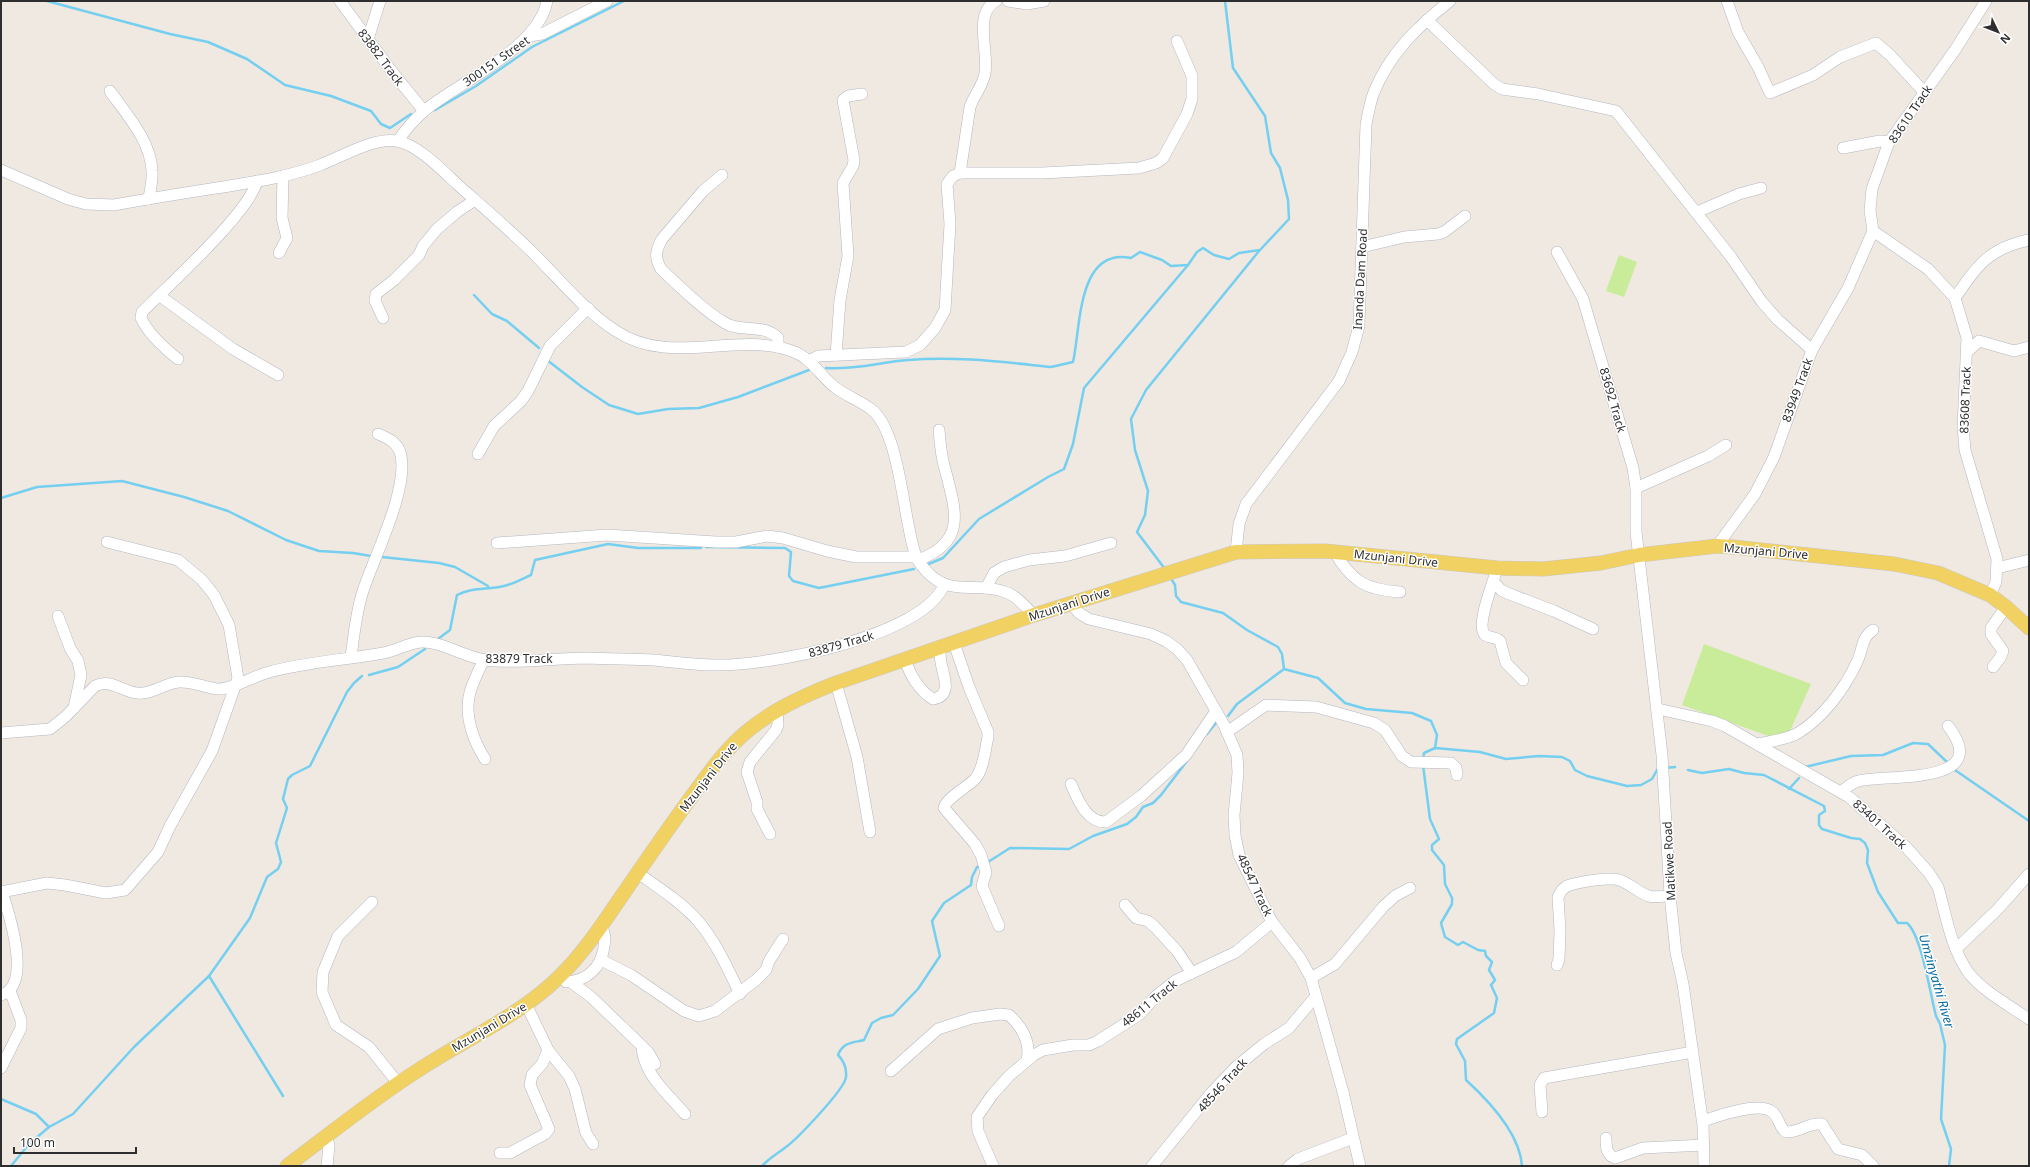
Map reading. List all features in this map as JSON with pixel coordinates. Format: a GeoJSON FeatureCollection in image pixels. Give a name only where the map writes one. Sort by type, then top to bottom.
{"type":"FeatureCollection","features":[{"type":"Feature","properties":{"kind":"main road","name":"Mzunjani Drive"},"geometry":{"type":"LineString","coordinates":[[287,1166],[398,1083],[443,1054],[506,1019],[556,980],[581,953],[722,757],[744,734],[777,710],[806,695],[905,659],[1138,581],[1236,552],[1334,551],[1496,575],[1570,567],[1639,555],[1717,546],[1912,567],[1938,573],[1990,595],[2029,628]]}},
{"type":"Feature","properties":{"kind":"street","name":"83882 Track"},"geometry":{"type":"LineString","coordinates":[[340,1],[424,111]]}},
{"type":"Feature","properties":{"kind":"street"},"geometry":{"type":"LineString","coordinates":[[368,39],[380,1]]}},
{"type":"Feature","properties":{"kind":"street"},"geometry":{"type":"LineString","coordinates":[[529,36],[543,16],[547,1]]}},
{"type":"Feature","properties":{"kind":"street","name":"300151 Street"},"geometry":{"type":"LineString","coordinates":[[398,141],[409,126],[424,111],[503,57],[529,36],[542,34],[607,1]]}},
{"type":"Feature","properties":{"kind":"street"},"geometry":{"type":"LineString","coordinates":[[960,173],[972,99],[983,83],[985,73],[986,63],[984,38],[986,10],[996,1]]}},
{"type":"Feature","properties":{"kind":"street"},"geometry":{"type":"LineString","coordinates":[[1008,1],[1027,4],[1044,1]]}},
{"type":"Feature","properties":{"kind":"street","name":"Inanda Dam Road"},"geometry":{"type":"LineString","coordinates":[[1236,552],[1239,524],[1246,504],[1339,381],[1352,352],[1358,326],[1366,125],[1373,93],[1389,61],[1410,36],[1450,1]]}},
{"type":"Feature","properties":{"kind":"street"},"geometry":{"type":"LineString","coordinates":[[1727,1],[1738,32],[1758,67],[1770,93],[1813,75],[1840,58],[1876,43],[1890,55],[1924,92]]}},
{"type":"Feature","properties":{"kind":"street","name":"83610 Track"},"geometry":{"type":"LineString","coordinates":[[1873,231],[1870,210],[1872,190],[1889,142],[1956,50],[1986,1]]}},
{"type":"Feature","properties":{"kind":"street"},"geometry":{"type":"LineString","coordinates":[[1427,20],[1494,84],[1502,89],[1538,94],[1616,111],[1697,212],[1731,257],[1762,302],[1778,320],[1812,350]]}},
{"type":"Feature","properties":{"kind":"street"},"geometry":{"type":"LineString","coordinates":[[809,361],[818,356],[906,352],[920,345],[940,320],[945,310],[950,239],[950,210],[947,184],[953,176],[960,173],[1042,173],[1139,168],[1156,163],[1163,158],[1192,99],[1192,76],[1177,41]]}},
{"type":"Feature","properties":{"kind":"street"},"geometry":{"type":"LineString","coordinates":[[110,91],[143,139],[151,162],[152,172],[149,199]]}},
{"type":"Feature","properties":{"kind":"street"},"geometry":{"type":"LineString","coordinates":[[836,355],[840,300],[848,256],[843,183],[854,160],[843,100],[848,96],[862,94]]}},
{"type":"Feature","properties":{"kind":"street"},"geometry":{"type":"LineString","coordinates":[[1843,148],[1880,140],[1889,142]]}},
{"type":"Feature","properties":{"kind":"street"},"geometry":{"type":"LineString","coordinates":[[1,170],[86,204],[114,205],[283,176],[317,166],[373,144],[398,141],[416,149],[527,247],[603,322],[626,338],[650,346],[668,349],[733,345],[766,345],[794,351],[809,361],[832,385],[873,410],[884,424],[890,435],[917,559],[933,578],[944,585],[986,588],[1012,594],[1034,615]]}},
{"type":"Feature","properties":{"kind":"street"},"geometry":{"type":"LineString","coordinates":[[722,174],[703,191],[662,238],[655,257],[661,269],[719,318],[732,326],[768,330],[774,333],[778,338],[778,348]]}},
{"type":"Feature","properties":{"kind":"street"},"geometry":{"type":"LineString","coordinates":[[279,253],[287,238],[282,218],[283,176]]}},
{"type":"Feature","properties":{"kind":"street"},"geometry":{"type":"LineString","coordinates":[[178,359],[162,346],[141,318],[142,312],[160,296],[234,218],[254,191],[256,181]]}},
{"type":"Feature","properties":{"kind":"street"},"geometry":{"type":"LineString","coordinates":[[1697,212],[1739,194],[1761,188]]}},
{"type":"Feature","properties":{"kind":"street"},"geometry":{"type":"LineString","coordinates":[[383,318],[375,301],[376,294],[394,280],[416,258],[423,246],[437,229],[457,212],[475,200]]}},
{"type":"Feature","properties":{"kind":"street"},"geometry":{"type":"LineString","coordinates":[[1362,247],[1404,237],[1438,234],[1444,232],[1465,216]]}},
{"type":"Feature","properties":{"kind":"street"},"geometry":{"type":"LineString","coordinates":[[1873,231],[1928,269],[1955,298],[1968,279],[1988,256],[2004,246],[2029,240]]}},
{"type":"Feature","properties":{"kind":"street","name":"83949 Track"},"geometry":{"type":"LineString","coordinates":[[1717,546],[1754,494],[1774,457],[1812,350],[1848,288],[1873,231]]}},
{"type":"Feature","properties":{"kind":"street","name":"83692 Track"},"geometry":{"type":"LineString","coordinates":[[1557,252],[1583,299],[1633,468],[1636,488],[1635,518],[1639,555]]}},
{"type":"Feature","properties":{"kind":"street"},"geometry":{"type":"LineString","coordinates":[[160,296],[233,349],[278,375]]}},
{"type":"Feature","properties":{"kind":"street","name":"83608 Track"},"geometry":{"type":"LineString","coordinates":[[1955,298],[1967,338],[1968,352],[1963,427],[1965,450],[1996,559],[1996,582],[1990,595]]}},
{"type":"Feature","properties":{"kind":"street"},"geometry":{"type":"LineString","coordinates":[[478,454],[494,426],[521,401],[528,391],[550,346],[588,308]]}},
{"type":"Feature","properties":{"kind":"street"},"geometry":{"type":"LineString","coordinates":[[1968,352],[1979,341],[2014,351],[2029,347]]}},
{"type":"Feature","properties":{"kind":"street"},"geometry":{"type":"LineString","coordinates":[[497,543],[607,535],[736,542],[767,536],[783,538],[827,551],[856,557],[917,559],[930,556],[942,548],[948,540],[954,526],[951,493],[944,468],[938,430]]}},
{"type":"Feature","properties":{"kind":"street"},"geometry":{"type":"LineString","coordinates":[[351,657],[359,602],[383,540],[396,496],[401,472],[402,458],[399,449],[389,439],[378,434]]}},
{"type":"Feature","properties":{"kind":"street"},"geometry":{"type":"LineString","coordinates":[[1636,488],[1708,456],[1726,445]]}},
{"type":"Feature","properties":{"kind":"street"},"geometry":{"type":"LineString","coordinates":[[1,1068],[21,1028],[21,1020],[5,993],[17,975],[17,954],[2,892],[47,884],[65,884],[106,893],[125,890],[158,852],[170,826],[212,751],[238,678],[229,625],[214,595],[202,580],[178,560],[107,542]]}},
{"type":"Feature","properties":{"kind":"street"},"geometry":{"type":"LineString","coordinates":[[986,588],[994,573],[1004,567],[1030,560],[1066,556],[1111,543]]}},
{"type":"Feature","properties":{"kind":"street"},"geometry":{"type":"LineString","coordinates":[[1334,551],[1342,565],[1360,582],[1378,590],[1400,592]]}},
{"type":"Feature","properties":{"kind":"street","name":"Matikwe Road"},"geometry":{"type":"LineString","coordinates":[[1639,555],[1648,640],[1658,709],[1665,789],[1670,895],[1676,954],[1703,1121],[1704,1166]]}},
{"type":"Feature","properties":{"kind":"street"},"geometry":{"type":"LineString","coordinates":[[1997,568],[2029,560]]}},
{"type":"Feature","properties":{"kind":"street"},"geometry":{"type":"LineString","coordinates":[[1496,575],[1501,590],[1554,611],[1593,629]]}},
{"type":"Feature","properties":{"kind":"street"},"geometry":{"type":"LineString","coordinates":[[1496,575],[1482,618],[1482,630],[1487,636],[1500,641],[1506,664],[1523,680]]}},
{"type":"Feature","properties":{"kind":"street","name":"83879 Track"},"geometry":{"type":"LineString","coordinates":[[74,709],[95,686],[100,683],[109,683],[140,694],[154,691],[177,682],[193,682],[219,689],[228,688],[254,676],[280,669],[383,653],[418,642],[435,643],[470,656],[484,659],[567,658],[644,660],[718,665],[787,658],[822,651],[886,630],[926,606],[941,592],[944,585]]}},
{"type":"Feature","properties":{"kind":"street","name":"48547 Track"},"geometry":{"type":"LineString","coordinates":[[1071,603],[1079,613],[1089,620],[1143,631],[1166,641],[1187,660],[1227,732],[1237,755],[1238,773],[1234,815],[1235,835],[1239,854],[1272,922],[1300,958],[1311,978],[1343,1092],[1360,1166]]}},
{"type":"Feature","properties":{"kind":"street"},"geometry":{"type":"LineString","coordinates":[[1993,667],[2003,651],[1991,634],[1991,628],[2006,607]]}},
{"type":"Feature","properties":{"kind":"street"},"geometry":{"type":"LineString","coordinates":[[1,732],[50,729],[74,709],[81,675],[78,660],[70,648],[58,616]]}},
{"type":"Feature","properties":{"kind":"street"},"geometry":{"type":"LineString","coordinates":[[1756,744],[1799,732],[1819,715],[1847,680],[1858,662],[1864,640],[1873,630]]}},
{"type":"Feature","properties":{"kind":"street"},"geometry":{"type":"LineString","coordinates":[[954,643],[968,687],[988,732],[988,737],[978,774],[969,785],[947,802],[944,808],[976,844],[982,855],[986,872],[982,886],[999,926]]}},
{"type":"Feature","properties":{"kind":"street"},"geometry":{"type":"LineString","coordinates":[[905,659],[910,674],[926,693],[933,698],[936,698],[945,690],[947,685],[941,662],[940,648]]}},
{"type":"Feature","properties":{"kind":"street"},"geometry":{"type":"LineString","coordinates":[[484,659],[473,684],[468,705],[471,731],[485,759]]}},
{"type":"Feature","properties":{"kind":"street"},"geometry":{"type":"LineString","coordinates":[[836,684],[857,757],[870,832]]}},
{"type":"Feature","properties":{"kind":"street"},"geometry":{"type":"LineString","coordinates":[[1227,732],[1266,705],[1316,707],[1374,723],[1390,736],[1405,758],[1421,762],[1451,763],[1456,768],[1457,775]]}},
{"type":"Feature","properties":{"kind":"street","name":"83401 Track"},"geometry":{"type":"LineString","coordinates":[[1658,709],[1712,721],[1725,726],[1841,792],[1880,822],[1930,873],[1938,888],[1956,949],[1968,972],[1977,982],[2029,1020]]}},
{"type":"Feature","properties":{"kind":"street"},"geometry":{"type":"LineString","coordinates":[[770,834],[757,809],[757,802],[747,772],[750,762],[776,730],[778,725],[777,710]]}},
{"type":"Feature","properties":{"kind":"street"},"geometry":{"type":"LineString","coordinates":[[1071,784],[1077,797],[1091,818],[1100,822],[1106,822],[1123,811],[1172,770],[1186,756],[1216,711]]}},
{"type":"Feature","properties":{"kind":"street"},"geometry":{"type":"LineString","coordinates":[[1841,792],[1858,781],[1915,776],[1949,769],[1956,761],[1960,750],[1957,740],[1948,726]]}},
{"type":"Feature","properties":{"kind":"street"},"geometry":{"type":"LineString","coordinates":[[638,873],[665,892],[698,922],[727,966],[740,994]]}},
{"type":"Feature","properties":{"kind":"street"},"geometry":{"type":"LineString","coordinates":[[1956,949],[1997,910],[2029,874]]}},
{"type":"Feature","properties":{"kind":"street"},"geometry":{"type":"LineString","coordinates":[[1557,965],[1559,960],[1560,931],[1558,897],[1562,890],[1567,886],[1613,879],[1622,881],[1639,892],[1653,898],[1670,895]]}},
{"type":"Feature","properties":{"kind":"street"},"geometry":{"type":"LineString","coordinates":[[1311,978],[1335,964],[1383,907],[1395,896],[1410,888]]}},
{"type":"Feature","properties":{"kind":"street"},"geometry":{"type":"LineString","coordinates":[[372,902],[338,936],[323,972],[322,992],[336,1025],[369,1047],[398,1083]]}},
{"type":"Feature","properties":{"kind":"street"},"geometry":{"type":"LineString","coordinates":[[1126,906],[1136,918],[1148,922],[1155,927],[1177,951],[1192,973]]}},
{"type":"Feature","properties":{"kind":"street","name":"48611 Track"},"geometry":{"type":"LineString","coordinates":[[993,1166],[978,1131],[977,1117],[1001,1084],[1027,1060],[1043,1050],[1092,1044],[1140,1014],[1166,988],[1192,973],[1236,952],[1272,922]]}},
{"type":"Feature","properties":{"kind":"street"},"geometry":{"type":"LineString","coordinates":[[556,980],[561,983],[571,982],[583,979],[591,973],[601,960],[605,932],[601,926]]}},
{"type":"Feature","properties":{"kind":"street"},"geometry":{"type":"LineString","coordinates":[[601,960],[631,975],[692,1015],[708,1014],[740,994],[766,970],[771,957],[783,939]]}},
{"type":"Feature","properties":{"kind":"street"},"geometry":{"type":"LineString","coordinates":[[571,982],[591,997],[642,1046],[648,1052],[655,1064]]}},
{"type":"Feature","properties":{"kind":"street","name":"48546 Track"},"geometry":{"type":"LineString","coordinates":[[1152,1166],[1212,1092],[1236,1067],[1257,1049],[1289,1028],[1316,996]]}},
{"type":"Feature","properties":{"kind":"street"},"geometry":{"type":"LineString","coordinates":[[526,1004],[548,1050],[568,1076],[575,1089],[586,1133],[592,1144]]}},
{"type":"Feature","properties":{"kind":"street"},"geometry":{"type":"LineString","coordinates":[[891,1071],[935,1031],[972,1018],[1000,1014],[1009,1015],[1022,1030],[1029,1052],[1027,1060]]}},
{"type":"Feature","properties":{"kind":"street"},"geometry":{"type":"LineString","coordinates":[[642,1046],[642,1058],[648,1070],[685,1114]]}},
{"type":"Feature","properties":{"kind":"street"},"geometry":{"type":"LineString","coordinates":[[500,1153],[510,1153],[545,1134],[549,1129],[530,1085],[532,1075],[542,1064],[548,1050]]}},
{"type":"Feature","properties":{"kind":"street"},"geometry":{"type":"LineString","coordinates":[[1542,1112],[1540,1085],[1544,1078],[1563,1076],[1693,1052]]}},
{"type":"Feature","properties":{"kind":"street"},"geometry":{"type":"LineString","coordinates":[[1703,1121],[1747,1110],[1769,1110],[1774,1113],[1781,1128],[1786,1132],[1796,1131],[1815,1124],[1822,1124],[1838,1149],[1862,1155],[1873,1166]]}},
{"type":"Feature","properties":{"kind":"street"},"geometry":{"type":"LineString","coordinates":[[326,1137],[329,1145],[326,1166]]}},
{"type":"Feature","properties":{"kind":"street"},"geometry":{"type":"LineString","coordinates":[[1289,1166],[1298,1160],[1334,1147],[1353,1138]]}},
{"type":"Feature","properties":{"kind":"street"},"geometry":{"type":"LineString","coordinates":[[1606,1138],[1607,1150],[1609,1154],[1616,1158],[1643,1148],[1704,1145]]}},
{"type":"Feature","properties":{"kind":"green space"},"geometry":{"type":"Polygon","coordinates":[[[1619,255],[1637,262],[1624,297],[1606,291],[1619,255]]]}},
{"type":"Feature","properties":{"kind":"green space"},"geometry":{"type":"Polygon","coordinates":[[[1704,644],[1811,684],[1785,742],[1682,705],[1704,644]]]}},
{"type":"Feature","properties":{"kind":"waterway"},"geometry":{"type":"LineString","coordinates":[[47,1],[170,34],[208,42],[247,59],[285,85],[331,96],[371,111],[381,124],[390,128],[411,114]]}},
{"type":"Feature","properties":{"kind":"waterway"},"geometry":{"type":"LineString","coordinates":[[435,110],[476,86],[532,47],[624,1]]}},
{"type":"Feature","properties":{"kind":"waterway"},"geometry":{"type":"LineString","coordinates":[[826,368],[847,368],[926,359],[980,360],[1051,367],[1073,362],[1085,293],[1091,277],[1100,265],[1113,258],[1131,258],[1140,252],[1162,260],[1171,266],[1188,265],[1197,252],[1203,248],[1214,255],[1229,259],[1239,253],[1260,250],[1289,219],[1288,200],[1280,168],[1271,153],[1265,116],[1233,68],[1225,1]]}},
{"type":"Feature","properties":{"kind":"waterway"},"geometry":{"type":"LineString","coordinates":[[1165,569],[1137,532],[1145,515],[1148,491],[1135,450],[1131,419],[1146,390],[1259,251]]}},
{"type":"Feature","properties":{"kind":"waterway"},"geometry":{"type":"LineString","coordinates":[[926,565],[943,558],[979,519],[1048,477],[1064,469],[1073,444],[1084,388],[1188,265]]}},
{"type":"Feature","properties":{"kind":"waterway"},"geometry":{"type":"LineString","coordinates":[[474,295],[492,314],[507,321],[539,348]]}},
{"type":"Feature","properties":{"kind":"waterway"},"geometry":{"type":"LineString","coordinates":[[547,360],[582,387],[609,405],[638,414],[668,409],[699,408],[738,397],[809,370]]}},
{"type":"Feature","properties":{"kind":"waterway"},"geometry":{"type":"LineString","coordinates":[[1,498],[37,487],[122,481],[184,497],[228,511],[286,540],[319,551],[353,553],[371,556]]}},
{"type":"Feature","properties":{"kind":"waterway"},"geometry":{"type":"LineString","coordinates":[[438,639],[450,630],[457,595],[468,591],[504,586],[518,581],[531,575],[535,560],[608,544],[638,548],[701,548]]}},
{"type":"Feature","properties":{"kind":"waterway"},"geometry":{"type":"LineString","coordinates":[[706,547],[785,548],[791,552],[789,576],[793,581],[819,588],[914,569]]}},
{"type":"Feature","properties":{"kind":"waterway"},"geometry":{"type":"LineString","coordinates":[[382,557],[439,563],[455,567],[488,586]]}},
{"type":"Feature","properties":{"kind":"waterway"},"geometry":{"type":"LineString","coordinates":[[1170,577],[1175,585],[1176,596],[1181,602],[1223,613],[1247,630],[1278,647],[1282,654],[1284,669],[1318,678],[1345,703],[1366,709],[1412,713],[1431,721],[1437,735],[1435,748]]}},
{"type":"Feature","properties":{"kind":"waterway"},"geometry":{"type":"LineString","coordinates":[[369,675],[398,667],[425,649]]}},
{"type":"Feature","properties":{"kind":"waterway"},"geometry":{"type":"LineString","coordinates":[[1228,716],[1237,704],[1284,669]]}},
{"type":"Feature","properties":{"kind":"waterway"},"geometry":{"type":"LineString","coordinates":[[11,1166],[29,1144],[49,1127],[73,1114],[134,1047],[209,976],[250,918],[267,877],[278,869],[281,862],[276,843],[287,808],[283,799],[288,779],[292,775],[310,766],[347,692],[362,676]]}},
{"type":"Feature","properties":{"kind":"waterway"},"geometry":{"type":"LineString","coordinates":[[1207,734],[1216,723]]}},
{"type":"Feature","properties":{"kind":"waterway"},"geometry":{"type":"LineString","coordinates":[[1805,767],[1851,756],[1883,755],[1913,743],[1928,744],[1949,764]]}},
{"type":"Feature","properties":{"kind":"waterway"},"geometry":{"type":"LineString","coordinates":[[1423,760],[1424,753],[1435,748],[1480,752],[1506,759],[1539,756],[1562,757],[1570,761],[1575,770],[1587,776],[1627,786],[1641,785],[1652,779],[1657,770],[1660,769]]}},
{"type":"Feature","properties":{"kind":"waterway"},"geometry":{"type":"LineString","coordinates":[[988,862],[1010,848],[1069,849],[1093,836],[1127,824],[1136,817],[1143,807],[1153,803],[1161,795],[1187,761]]}},
{"type":"Feature","properties":{"kind":"waterway"},"geometry":{"type":"LineString","coordinates":[[1423,765],[1430,819],[1439,839],[1432,845],[1432,850],[1444,865],[1445,884],[1452,898],[1452,904],[1441,923],[1445,937],[1458,945],[1463,942],[1478,950],[1485,951],[1486,956],[1492,962],[1489,970],[1495,980],[1491,985],[1497,998],[1494,1013],[1457,1039],[1456,1044],[1465,1061],[1466,1080],[1502,1119],[1516,1142],[1522,1166]]}},
{"type":"Feature","properties":{"kind":"waterway"},"geometry":{"type":"LineString","coordinates":[[1665,768],[1675,767]]}},
{"type":"Feature","properties":{"kind":"waterway"},"geometry":{"type":"LineString","coordinates":[[1952,768],[2029,821]]}},
{"type":"Feature","properties":{"kind":"waterway","name":"Umzinyathi River"},"geometry":{"type":"LineString","coordinates":[[1688,770],[1702,773],[1729,769],[1744,773],[1764,775],[1824,806],[1825,811],[1819,815],[1819,825],[1822,829],[1851,838],[1860,839],[1865,843],[1868,850],[1867,863],[1878,892],[1898,923],[1907,923],[1912,930],[1917,940],[1925,966],[1936,1016],[1940,1024],[1945,1045],[1941,1119],[1951,1149],[1949,1166]]}},
{"type":"Feature","properties":{"kind":"waterway"},"geometry":{"type":"LineString","coordinates":[[1789,789],[1799,778]]}},
{"type":"Feature","properties":{"kind":"waterway"},"geometry":{"type":"LineString","coordinates":[[762,1166],[800,1134],[820,1114],[838,1092],[846,1077],[845,1064],[838,1055],[842,1048],[845,1045],[864,1040],[872,1023],[881,1018],[893,1015],[918,989],[940,956],[932,921],[944,903],[971,885],[972,877],[977,867],[981,867]]}},
{"type":"Feature","properties":{"kind":"waterway"},"geometry":{"type":"LineString","coordinates":[[209,976],[283,1096]]}},
{"type":"Feature","properties":{"kind":"waterway"},"geometry":{"type":"LineString","coordinates":[[1,1099],[36,1114],[49,1127]]}}]}
